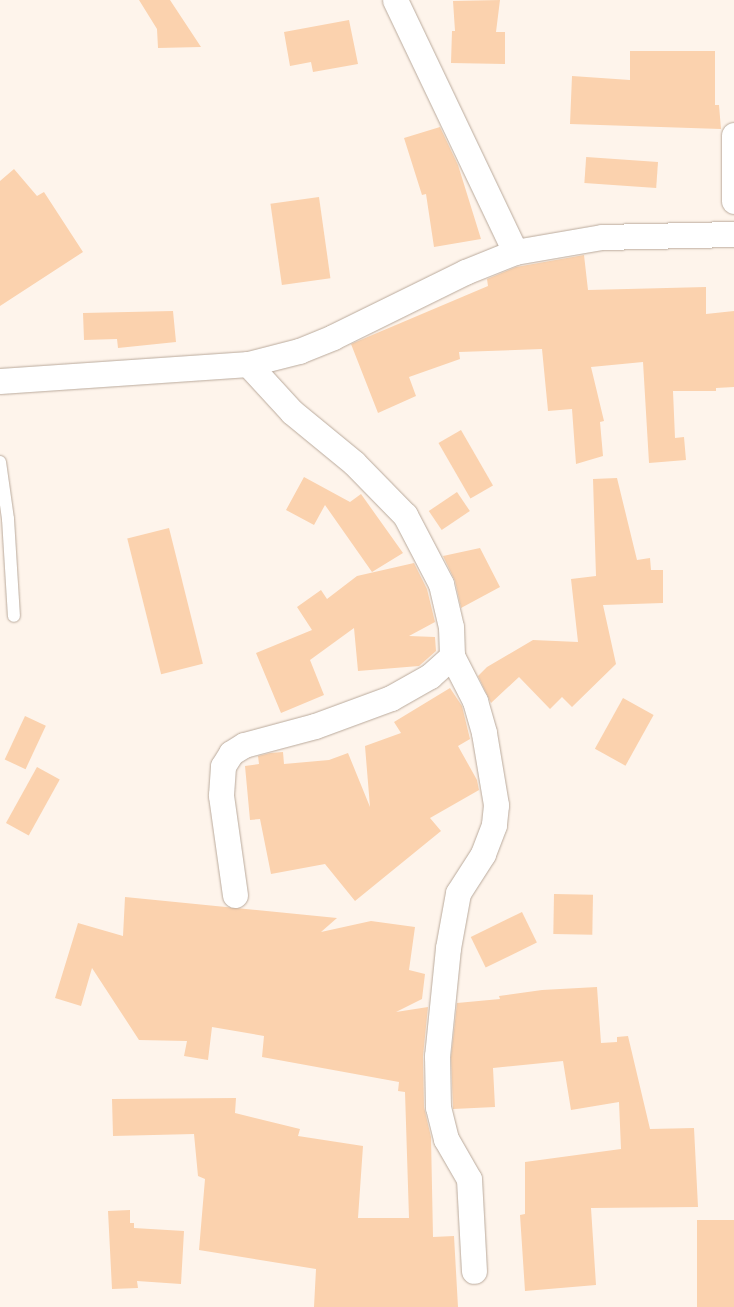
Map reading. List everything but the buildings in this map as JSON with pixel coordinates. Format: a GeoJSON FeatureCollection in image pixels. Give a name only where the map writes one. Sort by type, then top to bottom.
{"type":"FeatureCollection","features":[{"type":"Feature","properties":{"kind":"street"},"geometry":{"type":"LineString","coordinates":[[395,0],[515,252]]}},
{"type":"Feature","properties":{"kind":"street"},"geometry":{"type":"LineString","coordinates":[[734,135],[734,201]]}},
{"type":"Feature","properties":{"kind":"street"},"geometry":{"type":"LineString","coordinates":[[0,381],[248,364],[299,351],[333,337],[465,272],[515,252],[602,237],[734,234]]}},
{"type":"Feature","properties":{"kind":"street"},"geometry":{"type":"LineString","coordinates":[[248,364],[292,412],[354,463],[405,515],[441,584],[450,614],[452,656],[480,717],[496,805],[489,839],[458,893],[448,948],[437,1056],[438,1107],[446,1139],[469,1180],[474,1271]]}},
{"type":"Feature","properties":{"kind":"street"},"geometry":{"type":"LineString","coordinates":[[235,895],[221,795],[223,766],[231,753],[244,744],[315,726],[391,698],[430,676],[452,656]]}},
{"type":"Feature","properties":{"kind":"lane"},"geometry":{"type":"LineString","coordinates":[[0,462],[9,528],[14,616]]}}]}
